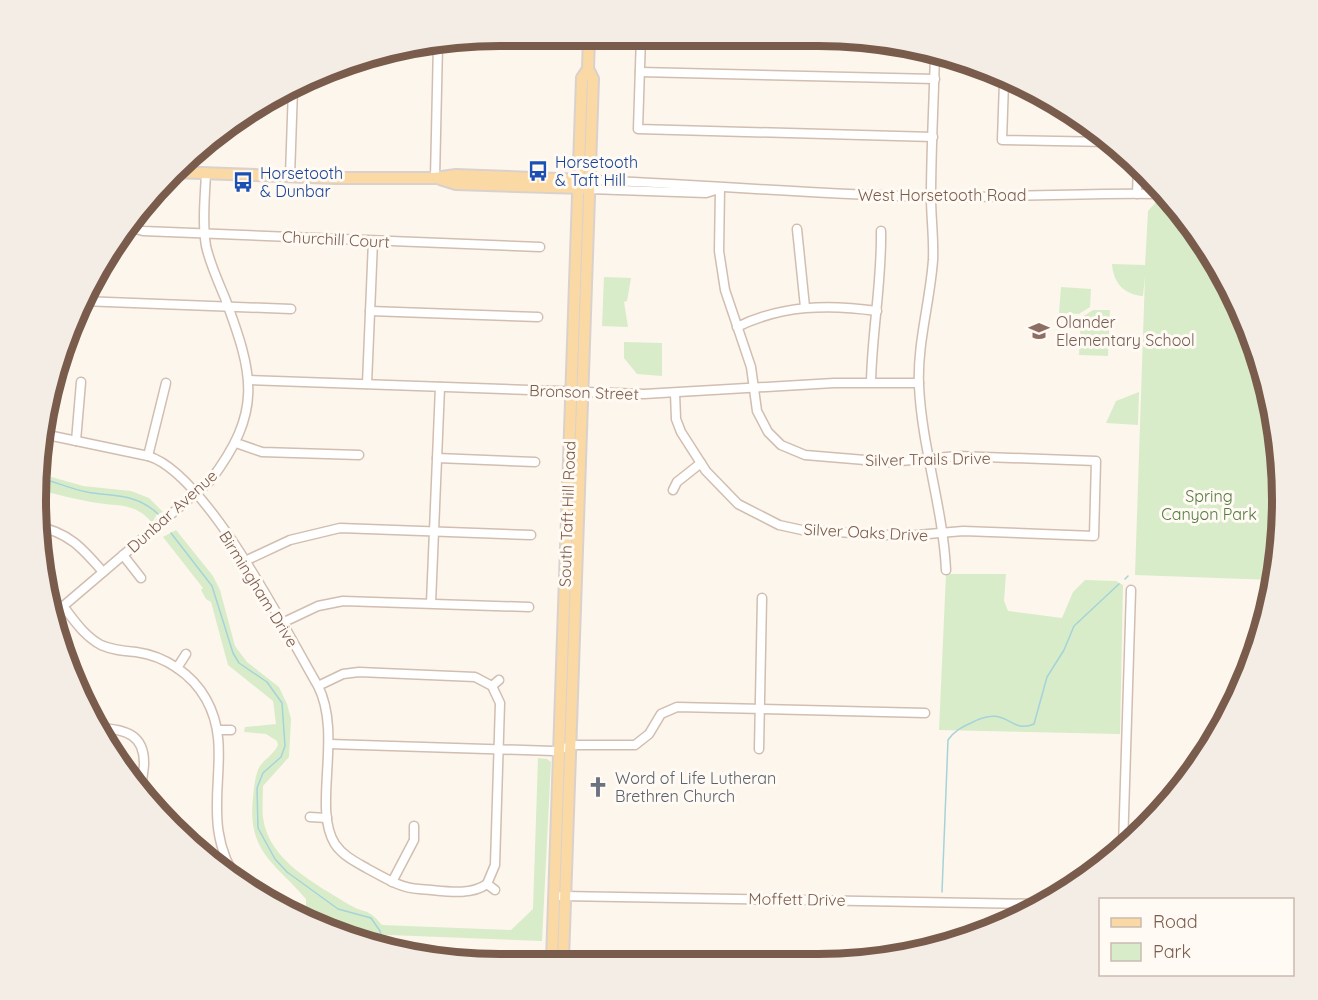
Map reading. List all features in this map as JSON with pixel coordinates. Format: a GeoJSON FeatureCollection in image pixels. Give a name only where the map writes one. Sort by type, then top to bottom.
{"type":"FeatureCollection","features":[{"type":"Feature","properties":{"kind":"main road","name":"South Taft Hill Road"},"geometry":{"type":"LineString","coordinates":[[553,954],[560,896],[570,746],[577,392],[584,184],[582,78],[588,69],[589,46]]}},
{"type":"Feature","properties":{"kind":"main road","name":"West Horsetooth Road"},"geometry":{"type":"LineString","coordinates":[[187,172],[435,178],[456,175],[584,184]]}},
{"type":"Feature","properties":{"kind":"main road","name":"South Taft Hill Road"},"geometry":{"type":"LineString","coordinates":[[563,954],[559,751],[577,392]]}},
{"type":"Feature","properties":{"kind":"street"},"geometry":{"type":"LineString","coordinates":[[641,46],[638,129],[933,137]]}},
{"type":"Feature","properties":{"kind":"street"},"geometry":{"type":"LineString","coordinates":[[435,178],[438,51]]}},
{"type":"Feature","properties":{"kind":"street"},"geometry":{"type":"LineString","coordinates":[[935,62],[931,197],[933,264],[921,345],[919,383],[929,457],[944,534],[946,570]]}},
{"type":"Feature","properties":{"kind":"street"},"geometry":{"type":"LineString","coordinates":[[640,72],[934,79]]}},
{"type":"Feature","properties":{"kind":"street"},"geometry":{"type":"LineString","coordinates":[[1004,86],[1002,140],[1096,142]]}},
{"type":"Feature","properties":{"kind":"street"},"geometry":{"type":"LineString","coordinates":[[290,176],[293,96]]}},
{"type":"Feature","properties":{"kind":"street","name":"Dunbar Avenue"},"geometry":{"type":"LineString","coordinates":[[60,609],[210,481],[236,443],[247,413],[249,380],[244,353],[210,260],[204,233],[206,173]]}},
{"type":"Feature","properties":{"kind":"street"},"geometry":{"type":"LineString","coordinates":[[1137,194],[1138,178]]}},
{"type":"Feature","properties":{"kind":"street","name":"West Horsetooth Road"},"geometry":{"type":"LineString","coordinates":[[584,184],[706,193],[720,189],[931,197],[1153,194]]}},
{"type":"Feature","properties":{"kind":"street","name":"Silver Trails Drive"},"geometry":{"type":"LineString","coordinates":[[720,189],[719,251],[725,290],[751,367],[757,411],[764,427],[774,439],[796,453],[890,462],[929,457],[1096,461],[1094,536]]}},
{"type":"Feature","properties":{"kind":"street","name":"Churchill Court"},"geometry":{"type":"LineString","coordinates":[[136,229],[540,247]]}},
{"type":"Feature","properties":{"kind":"street"},"geometry":{"type":"LineString","coordinates":[[797,229],[805,307]]}},
{"type":"Feature","properties":{"kind":"street"},"geometry":{"type":"LineString","coordinates":[[871,382],[871,352],[881,281],[881,231]]}},
{"type":"Feature","properties":{"kind":"street"},"geometry":{"type":"LineString","coordinates":[[367,384],[373,241]]}},
{"type":"Feature","properties":{"kind":"street"},"geometry":{"type":"LineString","coordinates":[[92,301],[291,309]]}},
{"type":"Feature","properties":{"kind":"street"},"geometry":{"type":"LineString","coordinates":[[736,327],[766,315],[805,307],[846,307],[877,311]]}},
{"type":"Feature","properties":{"kind":"street"},"geometry":{"type":"LineString","coordinates":[[370,311],[538,317]]}},
{"type":"Feature","properties":{"kind":"street","name":"Bronson Street"},"geometry":{"type":"LineString","coordinates":[[249,380],[577,392],[675,393],[871,382],[919,383]]}},
{"type":"Feature","properties":{"kind":"street"},"geometry":{"type":"LineString","coordinates":[[76,441],[81,382]]}},
{"type":"Feature","properties":{"kind":"street"},"geometry":{"type":"LineString","coordinates":[[148,456],[166,383]]}},
{"type":"Feature","properties":{"kind":"street"},"geometry":{"type":"LineString","coordinates":[[432,603],[440,387]]}},
{"type":"Feature","properties":{"kind":"street","name":"Silver Oaks Drive"},"geometry":{"type":"LineString","coordinates":[[675,393],[676,419],[681,432],[720,488],[738,504],[779,525],[824,531],[905,536],[963,531],[1094,536]]}},
{"type":"Feature","properties":{"kind":"street","name":"Birmingham Drive"},"geometry":{"type":"LineString","coordinates":[[51,436],[148,456],[172,467],[196,493],[245,561],[318,686],[329,717],[327,818],[330,835],[343,853],[392,882],[410,889],[468,891],[487,884]]}},
{"type":"Feature","properties":{"kind":"street"},"geometry":{"type":"LineString","coordinates":[[236,443],[262,452],[359,455]]}},
{"type":"Feature","properties":{"kind":"street"},"geometry":{"type":"LineString","coordinates":[[437,458],[535,462]]}},
{"type":"Feature","properties":{"kind":"street"},"geometry":{"type":"LineString","coordinates":[[673,490],[677,482],[701,463]]}},
{"type":"Feature","properties":{"kind":"street"},"geometry":{"type":"LineString","coordinates":[[245,561],[290,540],[327,530],[350,528],[531,535]]}},
{"type":"Feature","properties":{"kind":"street"},"geometry":{"type":"LineString","coordinates":[[47,529],[74,541],[103,572]]}},
{"type":"Feature","properties":{"kind":"street"},"geometry":{"type":"LineString","coordinates":[[123,555],[141,578]]}},
{"type":"Feature","properties":{"kind":"street"},"geometry":{"type":"LineString","coordinates":[[1123,835],[1131,590]]}},
{"type":"Feature","properties":{"kind":"street"},"geometry":{"type":"LineString","coordinates":[[759,749],[762,598]]}},
{"type":"Feature","properties":{"kind":"street"},"geometry":{"type":"LineString","coordinates":[[282,623],[318,606],[343,601],[528,607]]}},
{"type":"Feature","properties":{"kind":"street"},"geometry":{"type":"LineString","coordinates":[[63,606],[82,631],[101,645],[157,657],[177,668],[203,694],[219,730],[215,818],[227,862]]}},
{"type":"Feature","properties":{"kind":"street"},"geometry":{"type":"LineString","coordinates":[[177,668],[186,654]]}},
{"type":"Feature","properties":{"kind":"street"},"geometry":{"type":"LineString","coordinates":[[318,686],[343,674],[359,672],[475,677],[496,683],[500,703],[495,865],[487,884],[495,890]]}},
{"type":"Feature","properties":{"kind":"street"},"geometry":{"type":"LineString","coordinates":[[329,744],[559,751],[570,746],[636,745],[645,739],[661,714],[671,708],[925,712]]}},
{"type":"Feature","properties":{"kind":"street"},"geometry":{"type":"LineString","coordinates":[[108,728],[122,729],[133,735],[140,743],[144,756],[143,779]]}},
{"type":"Feature","properties":{"kind":"street"},"geometry":{"type":"LineString","coordinates":[[219,730],[231,730]]}},
{"type":"Feature","properties":{"kind":"street"},"geometry":{"type":"LineString","coordinates":[[310,817],[327,818]]}},
{"type":"Feature","properties":{"kind":"street"},"geometry":{"type":"LineString","coordinates":[[392,882],[414,840],[414,826]]}},
{"type":"Feature","properties":{"kind":"street","name":"Moffett Drive"},"geometry":{"type":"LineString","coordinates":[[560,896],[1025,904]]}},
{"type":"Feature","properties":{"kind":"green space","name":"Spring Canyon Park"},"geometry":{"type":"Polygon","coordinates":[[[1156,202],[1160,202],[1195,248],[1225,299],[1247,354],[1263,412],[1271,470],[1271,530],[1264,580],[1135,575],[1145,276],[1143,296],[1130,293],[1117,282],[1112,264],[1145,265],[1148,211],[1156,202]]]}},
{"type":"Feature","properties":{"kind":"green space"},"geometry":{"type":"Polygon","coordinates":[[[604,277],[631,278],[627,301],[624,302],[628,327],[602,326],[604,277]]]}},
{"type":"Feature","properties":{"kind":"green space"},"geometry":{"type":"Polygon","coordinates":[[[1061,287],[1091,289],[1090,307],[1079,314],[1059,313],[1061,287]]]}},
{"type":"Feature","properties":{"kind":"green space"},"geometry":{"type":"Polygon","coordinates":[[[1093,310],[1110,310],[1108,356],[1079,355],[1081,318],[1093,310]]]}},
{"type":"Feature","properties":{"kind":"green space"},"geometry":{"type":"Polygon","coordinates":[[[624,342],[662,343],[662,376],[637,374],[624,358],[624,342]]]}},
{"type":"Feature","properties":{"kind":"green space"},"geometry":{"type":"Polygon","coordinates":[[[1139,392],[1138,425],[1106,423],[1116,401],[1139,392]]]}},
{"type":"Feature","properties":{"kind":"green space"},"geometry":{"type":"Polygon","coordinates":[[[47,476],[83,486],[131,491],[149,498],[163,512],[157,514],[152,523],[132,508],[46,492],[47,476]]]}},
{"type":"Feature","properties":{"kind":"green space"},"geometry":{"type":"Polygon","coordinates":[[[176,530],[213,576],[220,590],[235,646],[247,662],[279,687],[287,704],[291,719],[289,757],[263,786],[263,818],[267,833],[274,847],[284,859],[296,870],[348,904],[369,913],[382,925],[511,930],[533,909],[538,758],[547,759],[551,762],[542,941],[371,934],[306,910],[306,899],[266,855],[254,831],[252,816],[257,773],[260,766],[278,745],[277,741],[266,734],[244,732],[245,727],[276,724],[273,701],[228,665],[211,602],[206,599],[201,590],[203,588],[163,537],[176,530]]]}},
{"type":"Feature","properties":{"kind":"green space"},"geometry":{"type":"Polygon","coordinates":[[[946,574],[1006,574],[1004,601],[1008,611],[1062,618],[1073,592],[1085,580],[1116,581],[1123,585],[1120,734],[939,730],[946,574]]]}},
{"type":"Feature","properties":{"kind":"waterway"},"geometry":{"type":"LineString","coordinates":[[47,480],[81,491],[133,499],[150,507],[158,514]]}},
{"type":"Feature","properties":{"kind":"waterway"},"geometry":{"type":"LineString","coordinates":[[171,533],[212,586],[233,653],[239,663],[267,682],[282,703],[285,746],[281,757],[263,773],[257,788],[258,828],[275,859],[287,872],[338,909],[371,918],[382,938]]}},
{"type":"Feature","properties":{"kind":"waterway"},"geometry":{"type":"LineString","coordinates":[[1125,579],[1128,576]]}},
{"type":"Feature","properties":{"kind":"waterway"},"geometry":{"type":"LineString","coordinates":[[942,892],[948,740],[958,730],[983,718],[993,716],[1001,717],[1019,726],[1034,724],[1047,677],[1064,650],[1074,626],[1119,584]]}},
{"type":"Feature","properties":{"kind":"place","name":"Horsetooth & Taft Hill"},"geometry":{"type":"Point","coordinates":[538,171]}},
{"type":"Feature","properties":{"kind":"place","name":"Horsetooth & Dunbar"},"geometry":{"type":"Point","coordinates":[243,182]}},
{"type":"Feature","properties":{"kind":"place","name":"Olander Elementary School"},"geometry":{"type":"Point","coordinates":[1039,331]}},
{"type":"Feature","properties":{"kind":"place","name":"Word of Life Lutheran Brethren Church"},"geometry":{"type":"Point","coordinates":[598,787]}}]}
